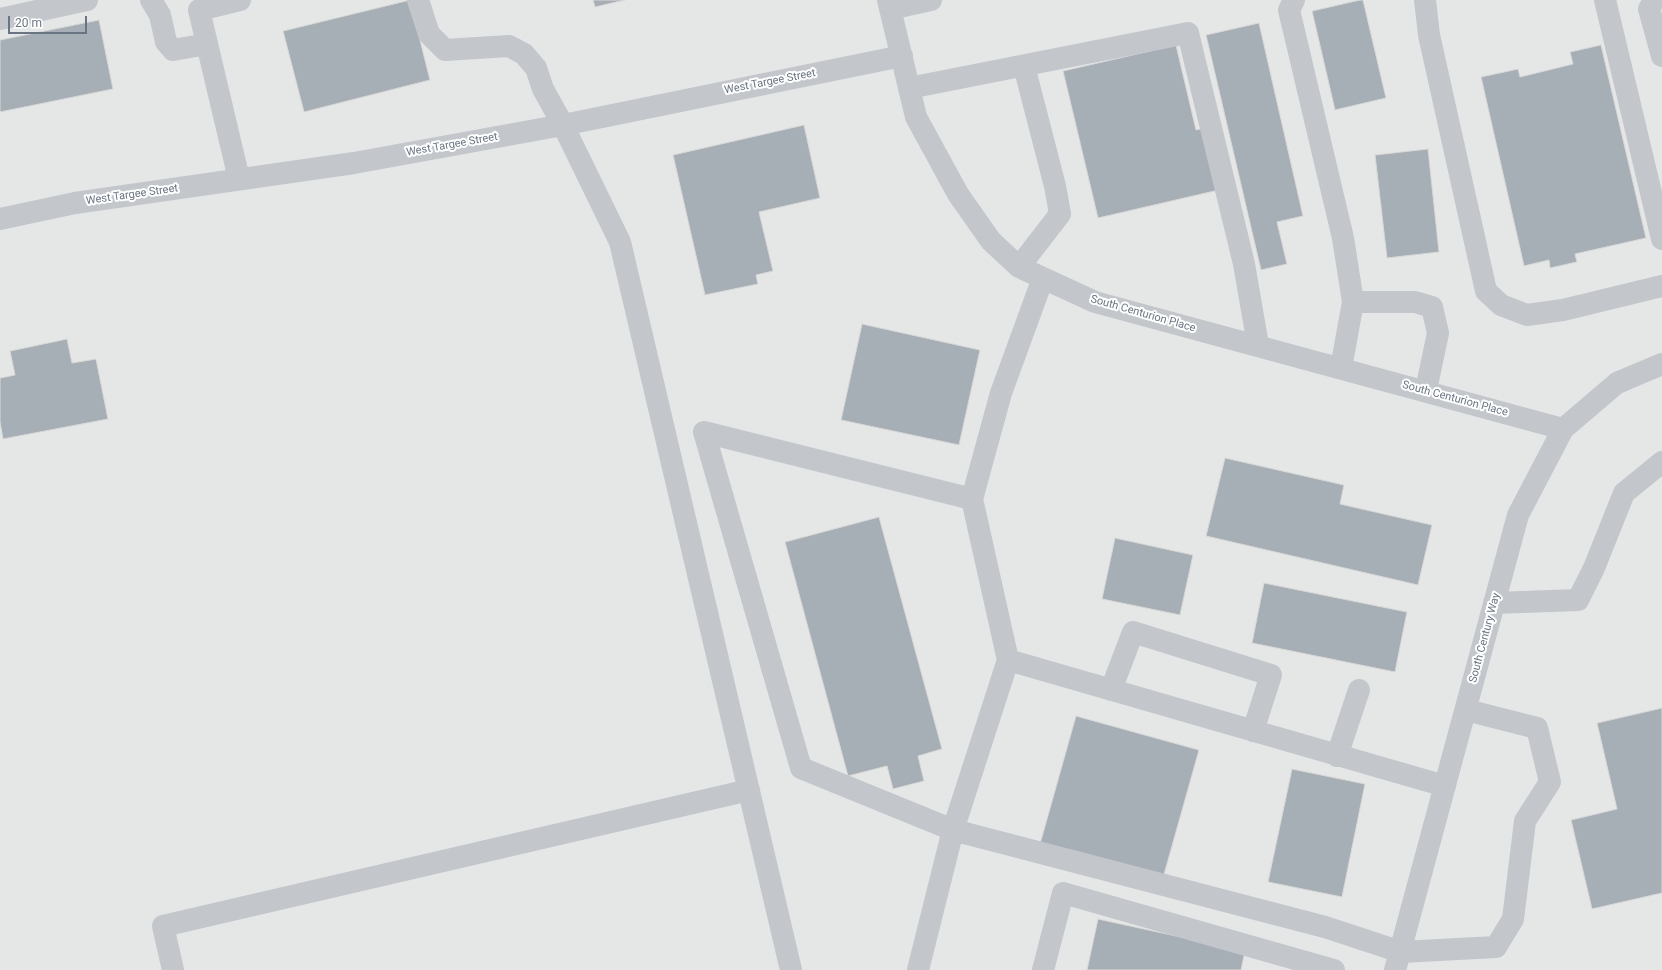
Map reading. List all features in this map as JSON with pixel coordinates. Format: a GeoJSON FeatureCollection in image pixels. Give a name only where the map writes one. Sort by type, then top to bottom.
{"type":"FeatureCollection","features":[{"type":"Feature","properties":{"kind":"street"},"geometry":{"type":"LineString","coordinates":[[0,19],[87,0]]}},
{"type":"Feature","properties":{"kind":"street"},"geometry":{"type":"LineString","coordinates":[[151,0],[160,15],[166,42],[173,50],[207,44]]}},
{"type":"Feature","properties":{"kind":"street"},"geometry":{"type":"LineString","coordinates":[[239,179],[198,5],[240,0]]}},
{"type":"Feature","properties":{"kind":"street"},"geometry":{"type":"LineString","coordinates":[[418,0],[429,34],[445,50],[509,46],[524,54],[536,68],[543,89],[563,125],[620,242],[791,970]]}},
{"type":"Feature","properties":{"kind":"street"},"geometry":{"type":"LineString","coordinates":[[889,4],[931,0]]}},
{"type":"Feature","properties":{"kind":"street"},"geometry":{"type":"LineString","coordinates":[[1294,0],[1289,10],[1343,238],[1353,302],[1341,368]]}},
{"type":"Feature","properties":{"kind":"street"},"geometry":{"type":"LineString","coordinates":[[1425,0],[1429,35],[1486,291],[1501,305],[1527,315],[1563,310],[1662,286]]}},
{"type":"Feature","properties":{"kind":"street"},"geometry":{"type":"LineString","coordinates":[[1605,0],[1662,239]]}},
{"type":"Feature","properties":{"kind":"street"},"geometry":{"type":"LineString","coordinates":[[1654,0],[1649,9],[1662,56]]}},
{"type":"Feature","properties":{"kind":"street","name":"South Centurion Place"},"geometry":{"type":"LineString","coordinates":[[889,4],[916,117],[958,194],[991,241],[1019,267],[1095,302],[1426,390],[1563,429]]}},
{"type":"Feature","properties":{"kind":"street"},"geometry":{"type":"LineString","coordinates":[[909,88],[1188,33],[1244,264],[1258,346]]}},
{"type":"Feature","properties":{"kind":"street","name":"West Targee Street"},"geometry":{"type":"LineString","coordinates":[[0,219],[75,203],[354,163],[563,125],[902,56]]}},
{"type":"Feature","properties":{"kind":"street"},"geometry":{"type":"LineString","coordinates":[[1019,267],[1060,214],[1055,186],[1024,66]]}},
{"type":"Feature","properties":{"kind":"street"},"geometry":{"type":"LineString","coordinates":[[918,970],[953,830],[1008,660],[972,499],[1002,393],[1043,278]]}},
{"type":"Feature","properties":{"kind":"street"},"geometry":{"type":"LineString","coordinates":[[1353,302],[1415,302],[1432,307],[1438,333],[1426,390]]}},
{"type":"Feature","properties":{"kind":"street","name":"South Century Way"},"geometry":{"type":"LineString","coordinates":[[1398,961],[1518,515],[1563,429],[1617,383],[1662,364]]}},
{"type":"Feature","properties":{"kind":"street"},"geometry":{"type":"LineString","coordinates":[[972,499],[704,432],[801,768],[953,830],[1325,927],[1398,961],[1496,947],[1513,919],[1525,821],[1550,782],[1537,728],[1466,710]]}},
{"type":"Feature","properties":{"kind":"street"},"geometry":{"type":"LineString","coordinates":[[1494,603],[1578,600],[1594,568],[1624,493],[1662,462]]}},
{"type":"Feature","properties":{"kind":"street"},"geometry":{"type":"LineString","coordinates":[[1111,690],[1133,632],[1271,675],[1253,731]]}},
{"type":"Feature","properties":{"kind":"street"},"geometry":{"type":"LineString","coordinates":[[1008,660],[1445,786]]}},
{"type":"Feature","properties":{"kind":"street"},"geometry":{"type":"LineString","coordinates":[[1338,756],[1359,690]]}},
{"type":"Feature","properties":{"kind":"street"},"geometry":{"type":"LineString","coordinates":[[173,970],[164,926],[749,790]]}},
{"type":"Feature","properties":{"kind":"street"},"geometry":{"type":"LineString","coordinates":[[1043,970],[1063,893],[1312,967],[1334,970]]}},
{"type":"Feature","properties":{"kind":"shaded area"},"geometry":{"type":"Polygon","coordinates":[[[0,0],[1662,0],[1662,970],[0,970],[0,0]]]}},
{"type":"Feature","properties":{"kind":"building"},"geometry":{"type":"Polygon","coordinates":[[[410,0],[430,80],[304,112],[283,31],[410,0]]]}},
{"type":"Feature","properties":{"kind":"building"},"geometry":{"type":"Polygon","coordinates":[[[593,0],[625,0],[595,7],[593,0]]]}},
{"type":"Feature","properties":{"kind":"building"},"geometry":{"type":"Polygon","coordinates":[[[1363,0],[1386,98],[1335,110],[1312,11],[1363,0]]]}},
{"type":"Feature","properties":{"kind":"building"},"geometry":{"type":"Polygon","coordinates":[[[99,20],[113,89],[0,112],[0,40],[99,20]]]}},
{"type":"Feature","properties":{"kind":"building"},"geometry":{"type":"Polygon","coordinates":[[[1259,23],[1303,216],[1277,222],[1287,264],[1261,270],[1206,35],[1259,23]]]}},
{"type":"Feature","properties":{"kind":"building"},"geometry":{"type":"Polygon","coordinates":[[[1176,45],[1196,130],[1205,128],[1219,190],[1098,218],[1063,71],[1176,45]]]}},
{"type":"Feature","properties":{"kind":"building"},"geometry":{"type":"Polygon","coordinates":[[[1601,45],[1646,238],[1575,254],[1577,262],[1550,268],[1549,260],[1524,266],[1481,77],[1518,69],[1520,77],[1573,64],[1570,52],[1601,45]]]}},
{"type":"Feature","properties":{"kind":"building"},"geometry":{"type":"Polygon","coordinates":[[[804,125],[820,198],[759,212],[773,271],[756,275],[758,284],[705,295],[673,155],[804,125]]]}},
{"type":"Feature","properties":{"kind":"building"},"geometry":{"type":"Polygon","coordinates":[[[1428,149],[1439,252],[1387,258],[1375,155],[1428,149]]]}},
{"type":"Feature","properties":{"kind":"building"},"geometry":{"type":"Polygon","coordinates":[[[862,324],[980,350],[959,445],[841,420],[862,324]]]}},
{"type":"Feature","properties":{"kind":"building"},"geometry":{"type":"Polygon","coordinates":[[[67,339],[72,363],[96,359],[108,419],[3,439],[0,422],[0,378],[15,375],[10,351],[67,339]]]}},
{"type":"Feature","properties":{"kind":"building"},"geometry":{"type":"Polygon","coordinates":[[[1225,458],[1344,485],[1340,504],[1432,525],[1418,585],[1206,536],[1225,458]]]}},
{"type":"Feature","properties":{"kind":"building"},"geometry":{"type":"Polygon","coordinates":[[[879,517],[942,749],[918,756],[924,781],[893,789],[887,766],[848,776],[785,542],[879,517]]]}},
{"type":"Feature","properties":{"kind":"building"},"geometry":{"type":"Polygon","coordinates":[[[1115,538],[1193,555],[1180,615],[1102,599],[1115,538]]]}},
{"type":"Feature","properties":{"kind":"building"},"geometry":{"type":"Polygon","coordinates":[[[1264,583],[1407,612],[1395,672],[1252,643],[1264,583]]]}},
{"type":"Feature","properties":{"kind":"building"},"geometry":{"type":"Polygon","coordinates":[[[1662,708],[1662,893],[1592,909],[1571,820],[1617,809],[1597,723],[1662,708]]]}},
{"type":"Feature","properties":{"kind":"building"},"geometry":{"type":"Polygon","coordinates":[[[1076,716],[1199,750],[1163,878],[1040,844],[1076,716]]]}},
{"type":"Feature","properties":{"kind":"building"},"geometry":{"type":"Polygon","coordinates":[[[1292,769],[1365,784],[1342,897],[1268,882],[1292,769]]]}},
{"type":"Feature","properties":{"kind":"building"},"geometry":{"type":"Polygon","coordinates":[[[1098,919],[1245,951],[1241,970],[1087,970],[1098,919]]]}}]}
